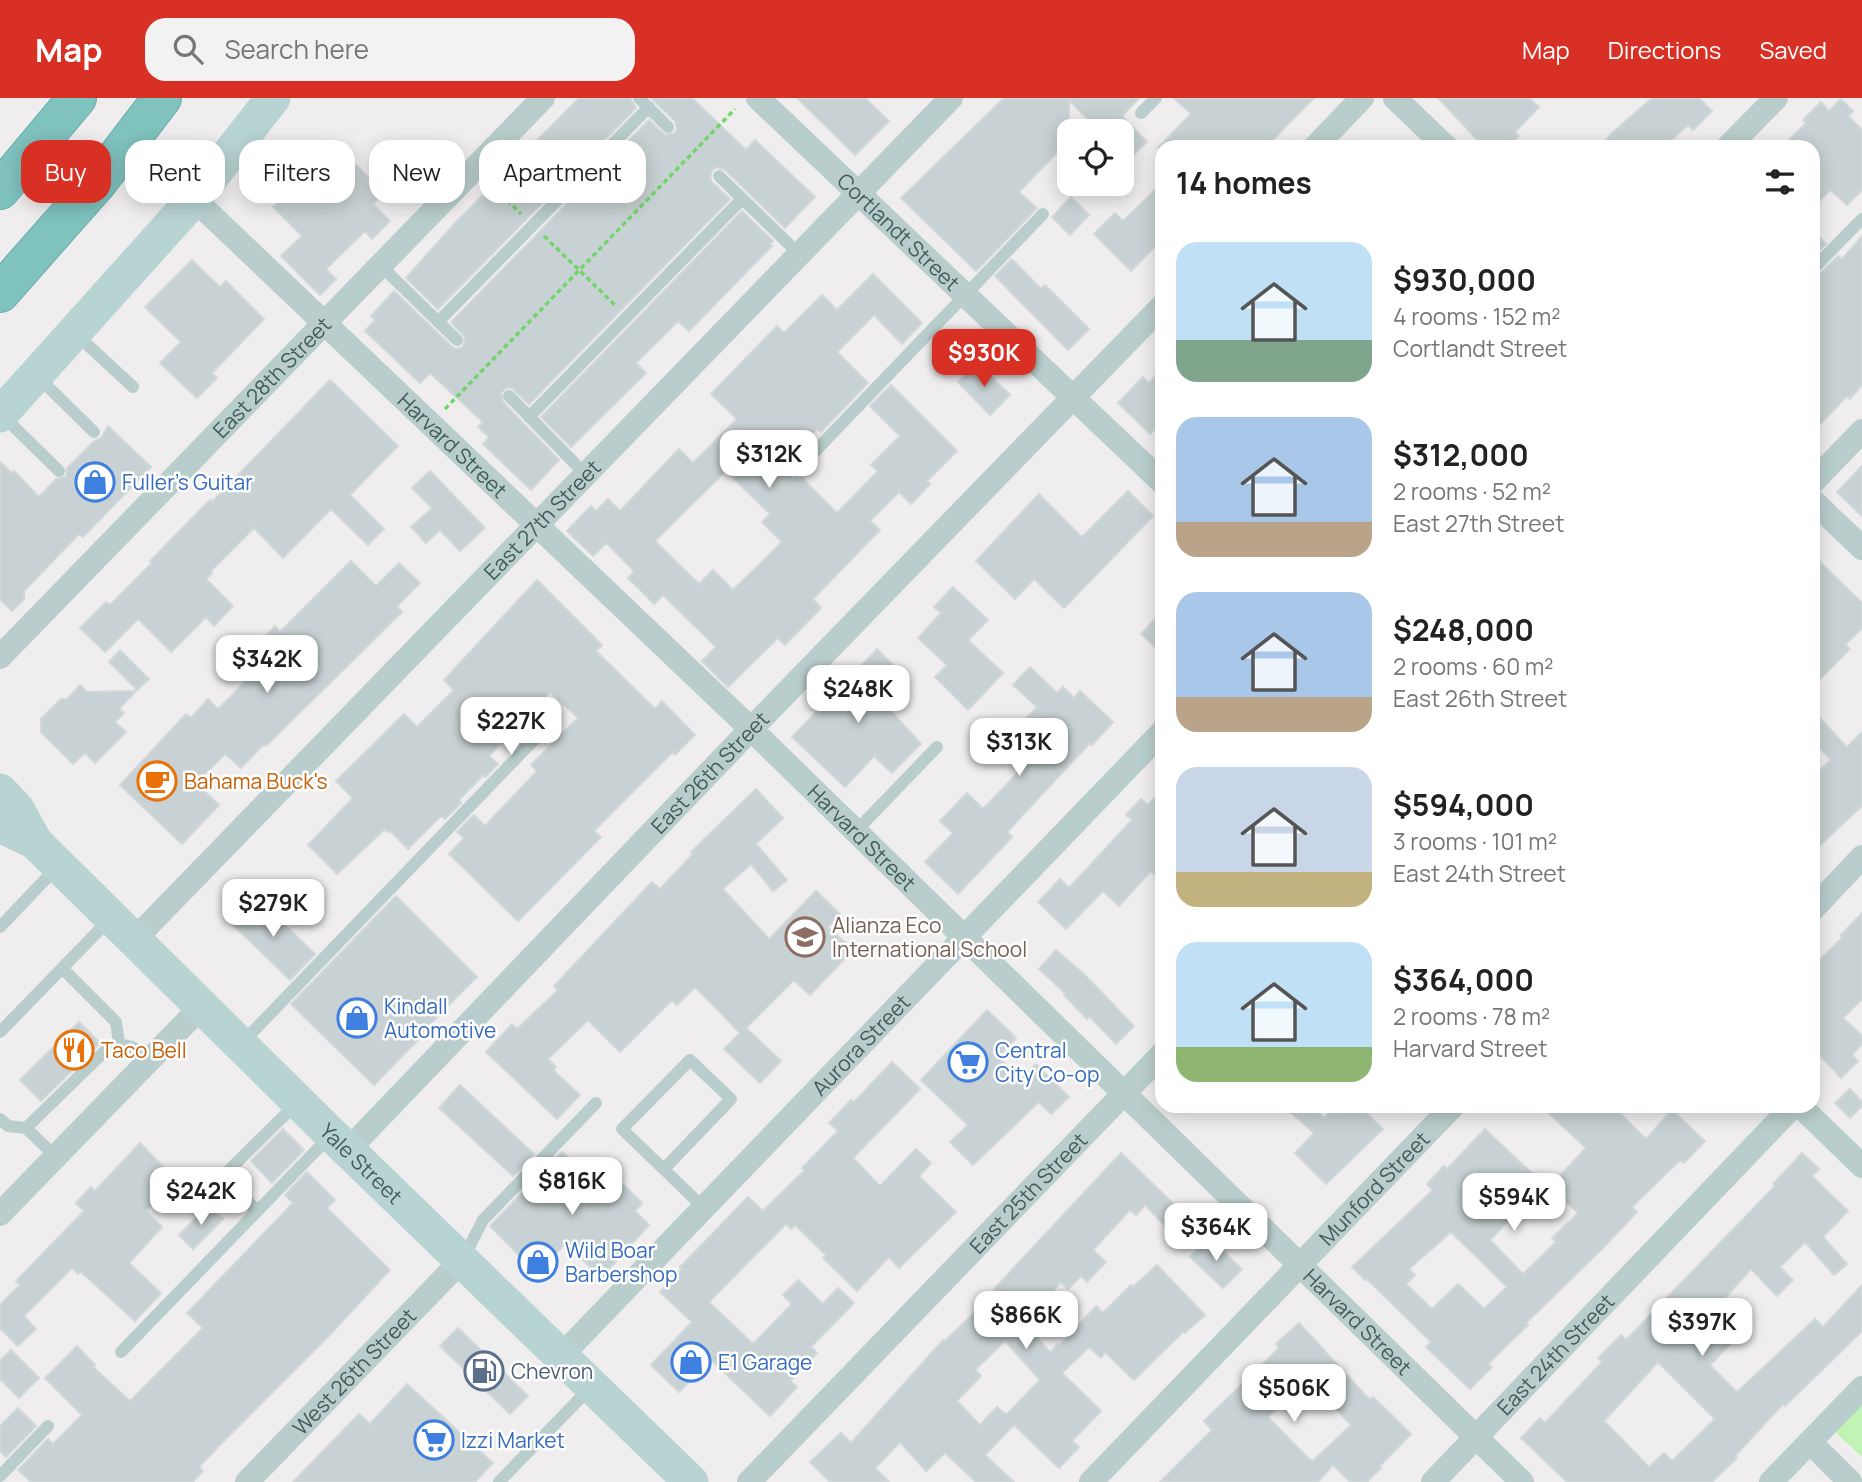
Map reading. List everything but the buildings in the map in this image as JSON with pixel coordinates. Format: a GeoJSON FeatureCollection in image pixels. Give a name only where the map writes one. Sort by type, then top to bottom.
{"type":"FeatureCollection","features":[{"type":"Feature","properties":{"kind":"highway"},"geometry":{"type":"LineString","coordinates":[[0,190],[78,98]]}},
{"type":"Feature","properties":{"kind":"highway"},"geometry":{"type":"LineString","coordinates":[[0,293],[97,183],[162,98]]}},
{"type":"Feature","properties":{"kind":"main road"},"geometry":{"type":"LineString","coordinates":[[225,159],[273,98]]}},
{"type":"Feature","properties":{"kind":"main road"},"geometry":{"type":"LineString","coordinates":[[1,414],[190,203]]}},
{"type":"Feature","properties":{"kind":"main road","name":"Yale Street"},"geometry":{"type":"LineString","coordinates":[[0,791],[18,809],[47,854],[691,1482]]}},
{"type":"Feature","properties":{"kind":"main road","name":"Yale Street"},"geometry":{"type":"LineString","coordinates":[[0,825],[47,854]]}},
{"type":"Feature","properties":{"kind":"street","name":"East 28th Street"},"geometry":{"type":"LineString","coordinates":[[1,654],[543,98]]}},
{"type":"Feature","properties":{"kind":"street","name":"Cortlandt Street"},"geometry":{"type":"LineString","coordinates":[[758,98],[1155,475]]}},
{"type":"Feature","properties":{"kind":"street","name":"East 27th Street"},"geometry":{"type":"LineString","coordinates":[[123,929],[537,527],[951,98]]}},
{"type":"Feature","properties":{"kind":"street"},"geometry":{"type":"LineString","coordinates":[[1322,140],[1362,98]]}},
{"type":"Feature","properties":{"kind":"street"},"geometry":{"type":"LineString","coordinates":[[1395,98],[1439,140]]}},
{"type":"Feature","properties":{"kind":"street"},"geometry":{"type":"LineString","coordinates":[[1735,140],[1776,98]]}},
{"type":"Feature","properties":{"kind":"street","name":"Harvard Street"},"geometry":{"type":"LineString","coordinates":[[198,203],[751,729],[1522,1482]]}},
{"type":"Feature","properties":{"kind":"street","name":"East 26th Street"},"geometry":{"type":"LineString","coordinates":[[340,1142],[751,729],[1155,313]]}},
{"type":"Feature","properties":{"kind":"street"},"geometry":{"type":"LineString","coordinates":[[1820,475],[1862,431]]}},
{"type":"Feature","properties":{"kind":"street"},"geometry":{"type":"LineString","coordinates":[[1820,508],[1862,548]]}},
{"type":"Feature","properties":{"kind":"street","name":"Aurora Street"},"geometry":{"type":"LineString","coordinates":[[561,1356],[1155,739]]}},
{"type":"Feature","properties":{"kind":"street"},"geometry":{"type":"LineString","coordinates":[[1820,902],[1862,857]]}},
{"type":"Feature","properties":{"kind":"street"},"geometry":{"type":"LineString","coordinates":[[0,1214],[202,1006]]}},
{"type":"Feature","properties":{"kind":"street","name":"East 25th Street"},"geometry":{"type":"LineString","coordinates":[[749,1482],[1155,1061]]}},
{"type":"Feature","properties":{"kind":"street","name":"Munford Street"},"geometry":{"type":"LineString","coordinates":[[1091,1482],[1446,1113]]}},
{"type":"Feature","properties":{"kind":"street","name":"East 24th Street"},"geometry":{"type":"LineString","coordinates":[[1433,1482],[1786,1113]]}},
{"type":"Feature","properties":{"kind":"street"},"geometry":{"type":"LineString","coordinates":[[1807,1113],[1862,1166]]}},
{"type":"Feature","properties":{"kind":"street","name":"West 26th Street"},"geometry":{"type":"LineString","coordinates":[[247,1482],[462,1260]]}},
{"type":"Feature","properties":{"kind":"street"},"geometry":{"type":"LineString","coordinates":[[1771,1482],[1862,1388]]}},
{"type":"Feature","properties":{"kind":"street"},"geometry":{"type":"LineString","coordinates":[[1810,1442],[1850,1482]]}},
{"type":"Feature","properties":{"kind":"lane"},"geometry":{"type":"LineString","coordinates":[[1141,113],[1156,98]]}},
{"type":"Feature","properties":{"kind":"lane"},"geometry":{"type":"LineString","coordinates":[[438,322],[533,225],[644,103],[668,127]]}},
{"type":"Feature","properties":{"kind":"lane"},"geometry":{"type":"LineString","coordinates":[[719,176],[800,255]]}},
{"type":"Feature","properties":{"kind":"lane"},"geometry":{"type":"LineString","coordinates":[[530,417],[742,199]]}},
{"type":"Feature","properties":{"kind":"lane"},"geometry":{"type":"LineString","coordinates":[[796,471],[1043,214]]}},
{"type":"Feature","properties":{"kind":"lane"},"geometry":{"type":"LineString","coordinates":[[1820,261],[1862,219]]}},
{"type":"Feature","properties":{"kind":"lane"},"geometry":{"type":"LineString","coordinates":[[381,266],[457,340]]}},
{"type":"Feature","properties":{"kind":"lane"},"geometry":{"type":"LineString","coordinates":[[76,333],[133,387]]}},
{"type":"Feature","properties":{"kind":"lane"},"geometry":{"type":"LineString","coordinates":[[37,376],[94,432]]}},
{"type":"Feature","properties":{"kind":"lane"},"geometry":{"type":"LineString","coordinates":[[509,396],[587,476]]}},
{"type":"Feature","properties":{"kind":"lane"},"geometry":{"type":"LineString","coordinates":[[1,414],[59,471]]}},
{"type":"Feature","properties":{"kind":"lane"},"geometry":{"type":"LineString","coordinates":[[240,1044],[554,719]]}},
{"type":"Feature","properties":{"kind":"lane"},"geometry":{"type":"LineString","coordinates":[[855,832],[937,747]]}},
{"type":"Feature","properties":{"kind":"lane"},"geometry":{"type":"LineString","coordinates":[[0,927],[47,854]]}},
{"type":"Feature","properties":{"kind":"lane"},"geometry":{"type":"LineString","coordinates":[[0,1032],[62,968],[123,929]]}},
{"type":"Feature","properties":{"kind":"lane"},"geometry":{"type":"LineString","coordinates":[[62,968],[116,1022],[119,1043]]}},
{"type":"Feature","properties":{"kind":"lane"},"geometry":{"type":"LineString","coordinates":[[26,1128],[109,1046],[119,1043],[132,1046],[151,1058]]}},
{"type":"Feature","properties":{"kind":"lane"},"geometry":{"type":"LineString","coordinates":[[664,1169],[731,1099],[690,1060],[622,1129],[704,1208]]}},
{"type":"Feature","properties":{"kind":"lane"},"geometry":{"type":"LineString","coordinates":[[257,1211],[223,1176],[298,1101]]}},
{"type":"Feature","properties":{"kind":"lane"},"geometry":{"type":"LineString","coordinates":[[462,1260],[483,1220],[596,1103]]}},
{"type":"Feature","properties":{"kind":"lane"},"geometry":{"type":"LineString","coordinates":[[0,1119],[8,1126],[26,1128],[56,1157]]}},
{"type":"Feature","properties":{"kind":"lane"},"geometry":{"type":"LineString","coordinates":[[121,1352],[257,1211],[340,1142]]}},
{"type":"Feature","properties":{"kind":"lane"},"geometry":{"type":"LineString","coordinates":[[499,1482],[592,1387]]}},
{"type":"Feature","properties":{"kind":"lane"},"geometry":{"type":"LineString","coordinates":[[0,1476],[48,1426]]}},
{"type":"Feature","properties":{"kind":"path"},"geometry":{"type":"LineString","coordinates":[[442,412],[735,109]]}},
{"type":"Feature","properties":{"kind":"path"},"geometry":{"type":"LineString","coordinates":[[475,169],[627,317]]}},
{"type":"Feature","properties":{"kind":"green space"},"geometry":{"type":"Polygon","coordinates":[[[1862,1400],[1862,1457],[1832,1429],[1862,1400]]]}},
{"type":"Feature","properties":{"kind":"place","name":"Fuller's Guitar"},"geometry":{"type":"Point","coordinates":[95,482]}},
{"type":"Feature","properties":{"kind":"place","name":"Bahama Buck's"},"geometry":{"type":"Point","coordinates":[157,781]}},
{"type":"Feature","properties":{"kind":"place","name":"Alianza Eco International School"},"geometry":{"type":"Point","coordinates":[805,937]}},
{"type":"Feature","properties":{"kind":"place","name":"Kindall Automotive"},"geometry":{"type":"Point","coordinates":[357,1018]}},
{"type":"Feature","properties":{"kind":"place","name":"Taco Bell"},"geometry":{"type":"Point","coordinates":[74,1050]}},
{"type":"Feature","properties":{"kind":"place","name":"Central City Co-op"},"geometry":{"type":"Point","coordinates":[968,1062]}},
{"type":"Feature","properties":{"kind":"place","name":"Wild Boar Barbershop"},"geometry":{"type":"Point","coordinates":[538,1262]}},
{"type":"Feature","properties":{"kind":"place","name":"E1 Garage"},"geometry":{"type":"Point","coordinates":[691,1362]}},
{"type":"Feature","properties":{"kind":"place","name":"Chevron"},"geometry":{"type":"Point","coordinates":[484,1371]}},
{"type":"Feature","properties":{"kind":"place","name":"Izzi Market"},"geometry":{"type":"Point","coordinates":[434,1440]}}]}
